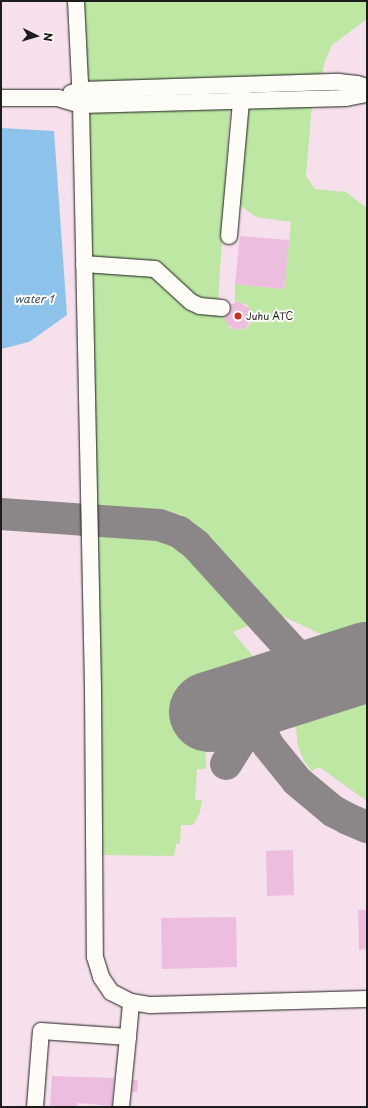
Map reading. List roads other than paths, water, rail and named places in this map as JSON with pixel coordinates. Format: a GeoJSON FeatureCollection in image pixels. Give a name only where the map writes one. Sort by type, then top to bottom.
{"type":"FeatureCollection","features":[{"type":"Feature","properties":{"kind":"lane"},"geometry":{"type":"LineString","coordinates":[[76,1],[80,97],[94,688],[95,957],[101,977],[111,992],[131,1002],[151,1005],[367,999]]}},
{"type":"Feature","properties":{"kind":"lane"},"geometry":{"type":"LineString","coordinates":[[1,98],[58,98],[241,92],[339,82],[358,84],[367,87]]}},
{"type":"Feature","properties":{"kind":"lane"},"geometry":{"type":"LineString","coordinates":[[241,92],[324,105],[346,98],[367,94]]}},
{"type":"Feature","properties":{"kind":"lane"},"geometry":{"type":"LineString","coordinates":[[229,236],[241,92]]}},
{"type":"Feature","properties":{"kind":"lane"},"geometry":{"type":"LineString","coordinates":[[84,264],[155,269],[191,302],[200,306],[222,308]]}},
{"type":"Feature","properties":{"kind":"lane"},"geometry":{"type":"LineString","coordinates":[[122,1107],[131,1002]]}},
{"type":"Feature","properties":{"kind":"lane"},"geometry":{"type":"LineString","coordinates":[[35,1107],[41,1031],[128,1037]]}},
{"type":"Feature","properties":{"kind":"water","name":"water 1"},"geometry":{"type":"Polygon","coordinates":[[[1,128],[54,131],[67,315],[29,342],[1,349],[1,128]]]}},
{"type":"Feature","properties":{"kind":"place","name":"Juhu ATC"},"geometry":{"type":"Point","coordinates":[238,316]}}]}
